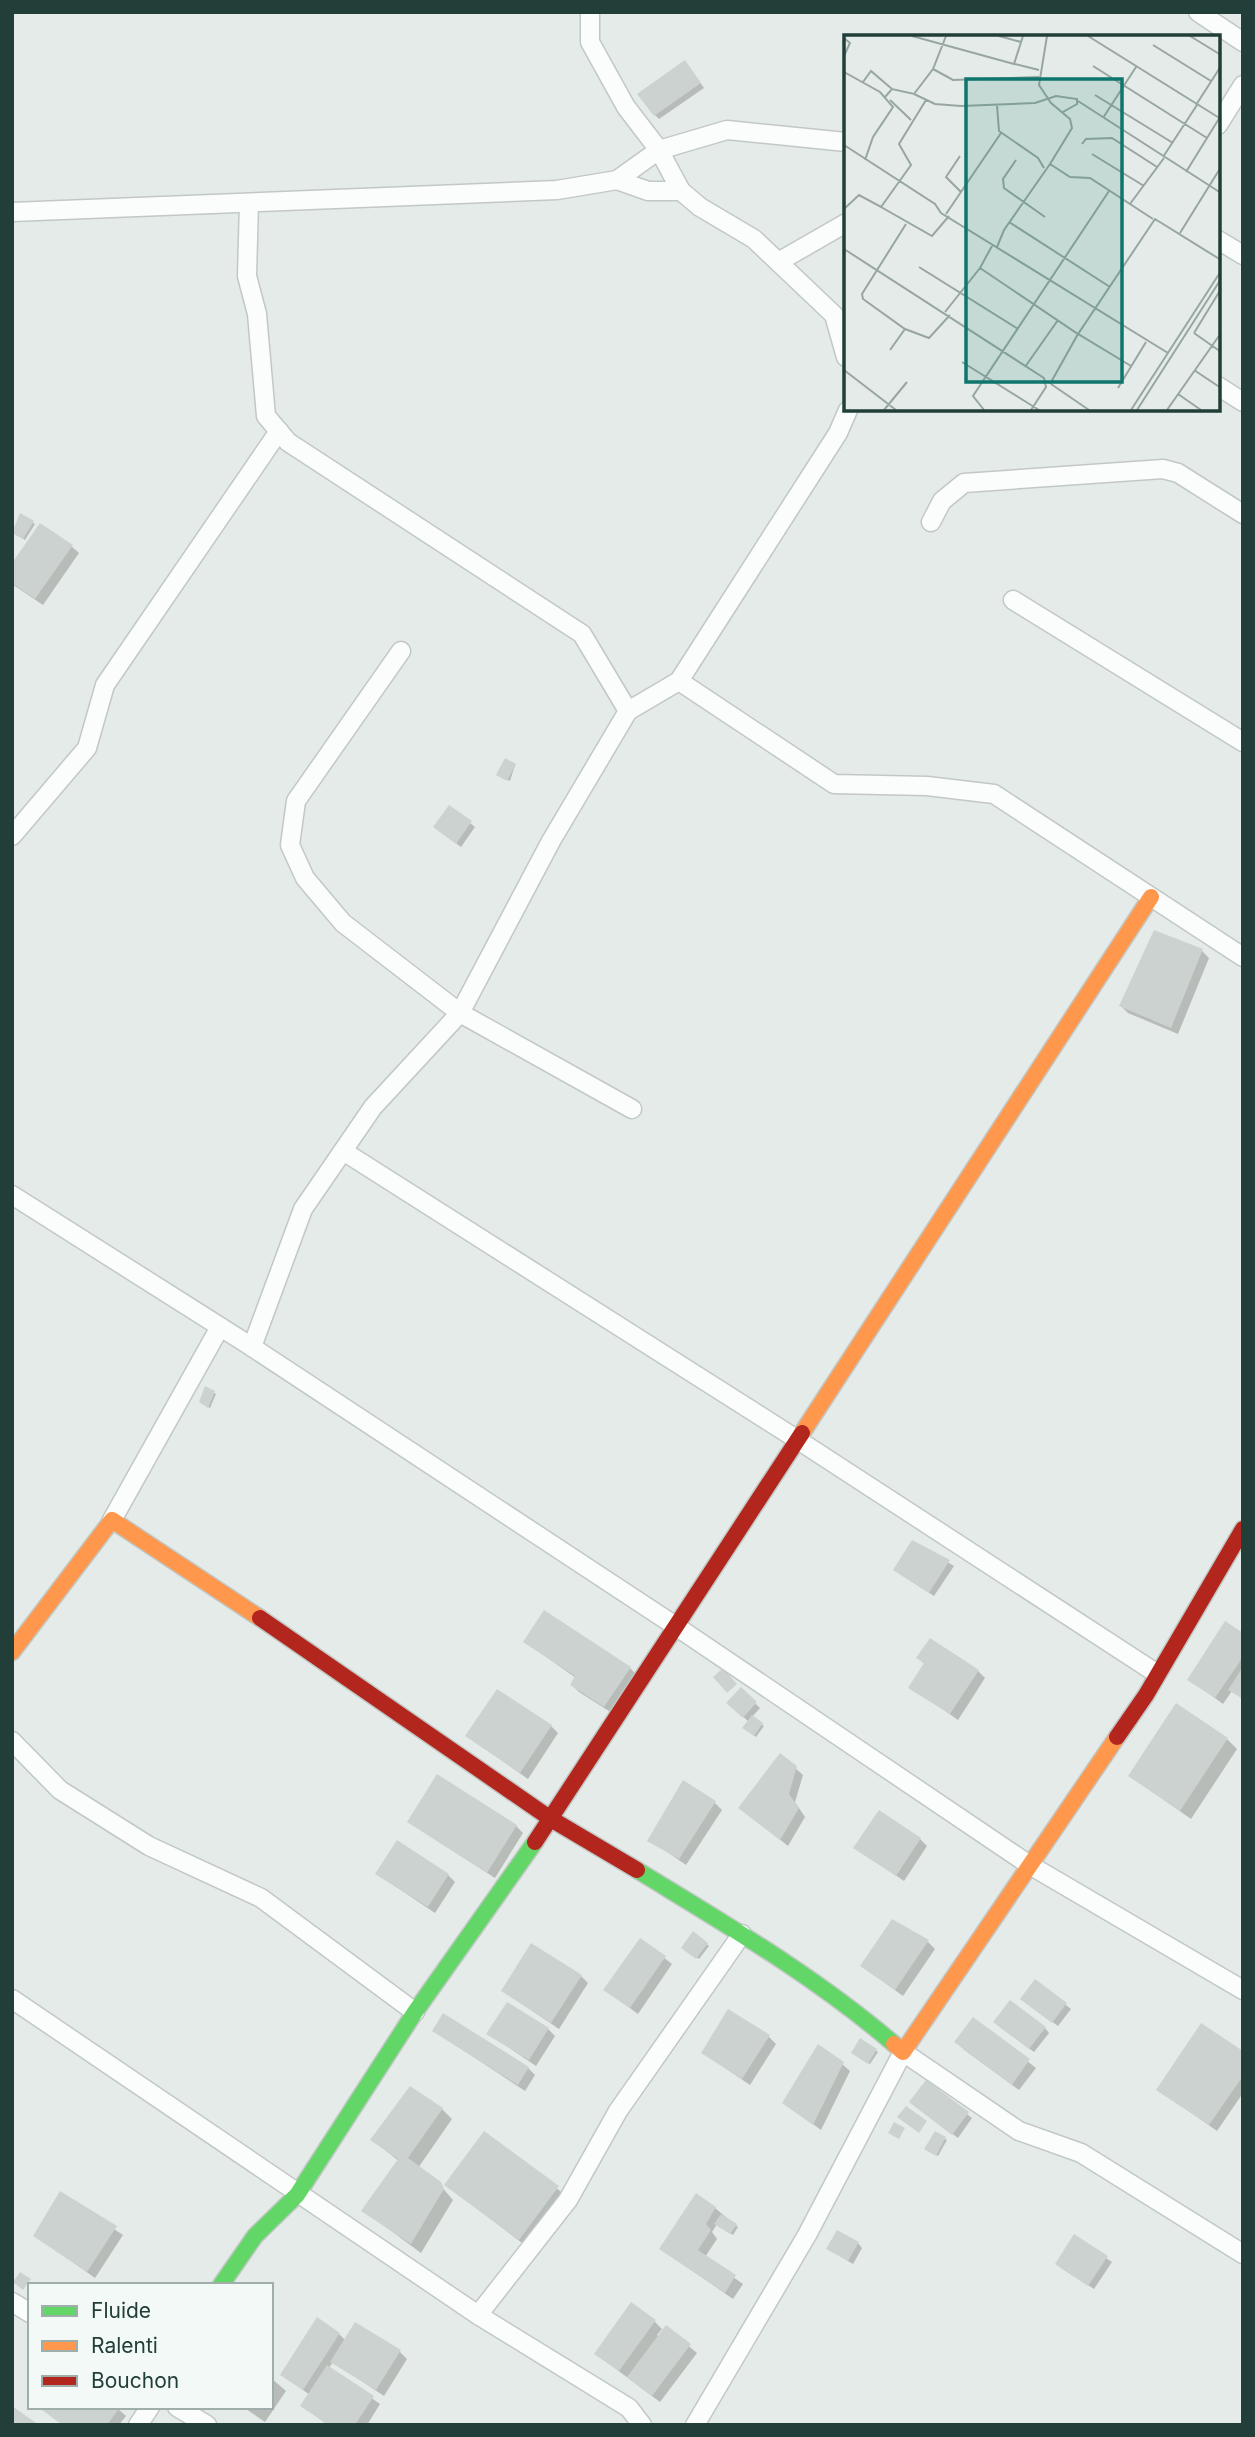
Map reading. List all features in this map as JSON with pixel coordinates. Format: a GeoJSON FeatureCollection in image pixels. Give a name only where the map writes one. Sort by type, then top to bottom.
{"type":"FeatureCollection","features":[{"type":"Feature","properties":{"kind":"street"},"geometry":{"type":"LineString","coordinates":[[590,12],[590,42],[626,107],[659,150],[681,191],[700,207],[754,240],[834,315],[844,353]]}},
{"type":"Feature","properties":{"kind":"street"},"geometry":{"type":"LineString","coordinates":[[1198,12],[1243,42]]}},
{"type":"Feature","properties":{"kind":"street"},"geometry":{"type":"LineString","coordinates":[[1220,122],[1243,85]]}},
{"type":"Feature","properties":{"kind":"street"},"geometry":{"type":"LineString","coordinates":[[12,212],[557,190],[617,180],[659,150],[727,130],[844,142]]}},
{"type":"Feature","properties":{"kind":"street"},"geometry":{"type":"LineString","coordinates":[[617,180],[649,191],[681,191]]}},
{"type":"Feature","properties":{"kind":"street"},"geometry":{"type":"LineString","coordinates":[[248,203],[247,276],[257,314],[266,416],[288,442],[582,634],[628,710]]}},
{"type":"Feature","properties":{"kind":"street"},"geometry":{"type":"LineString","coordinates":[[778,262],[844,224]]}},
{"type":"Feature","properties":{"kind":"street"},"geometry":{"type":"LineString","coordinates":[[1220,241],[1243,255]]}},
{"type":"Feature","properties":{"kind":"street"},"geometry":{"type":"LineString","coordinates":[[1220,387],[1243,402]]}},
{"type":"Feature","properties":{"kind":"street"},"geometry":{"type":"LineString","coordinates":[[251,1347],[303,1209],[373,1107],[460,1013],[551,841],[628,710],[679,681],[838,433],[848,411]]}},
{"type":"Feature","properties":{"kind":"street"},"geometry":{"type":"LineString","coordinates":[[12,836],[87,748],[106,685],[279,431]]}},
{"type":"Feature","properties":{"kind":"street"},"geometry":{"type":"LineString","coordinates":[[931,522],[942,502],[964,483],[1163,469],[1178,473],[1243,514]]}},
{"type":"Feature","properties":{"kind":"street"},"geometry":{"type":"LineString","coordinates":[[1013,600],[1243,742]]}},
{"type":"Feature","properties":{"kind":"street"},"geometry":{"type":"LineString","coordinates":[[401,651],[296,801],[290,845],[305,878],[342,923],[460,1013],[632,1109]]}},
{"type":"Feature","properties":{"kind":"street"},"geometry":{"type":"LineString","coordinates":[[679,681],[834,784],[927,786],[994,794],[1243,957]]}},
{"type":"Feature","properties":{"kind":"street"},"geometry":{"type":"LineString","coordinates":[[222,2283],[255,2236],[297,2195],[415,2012],[551,1819],[1151,897]]}},
{"type":"Feature","properties":{"kind":"street"},"geometry":{"type":"LineString","coordinates":[[342,1152],[798,1440],[1156,1673]]}},
{"type":"Feature","properties":{"kind":"street"},"geometry":{"type":"LineString","coordinates":[[12,1195],[251,1347],[677,1627],[1028,1864],[1243,1990]]}},
{"type":"Feature","properties":{"kind":"street"},"geometry":{"type":"LineString","coordinates":[[12,1652],[112,1520],[220,1327]]}},
{"type":"Feature","properties":{"kind":"street"},"geometry":{"type":"LineString","coordinates":[[112,1520],[334,1667],[551,1819],[742,1934],[851,2007],[903,2052],[1019,2131],[1081,2153],[1243,2253]]}},
{"type":"Feature","properties":{"kind":"street"},"geometry":{"type":"LineString","coordinates":[[695,2425],[807,2235],[903,2052],[1028,1864],[1146,1695],[1156,1673],[1243,1529]]}},
{"type":"Feature","properties":{"kind":"street"},"geometry":{"type":"LineString","coordinates":[[12,1741],[60,1790],[149,1846],[261,1898],[415,2012]]}},
{"type":"Feature","properties":{"kind":"street"},"geometry":{"type":"LineString","coordinates":[[478,2315],[568,2200],[618,2111],[742,1934]]}},
{"type":"Feature","properties":{"kind":"street"},"geometry":{"type":"LineString","coordinates":[[12,1999],[297,2195],[478,2315],[629,2408],[642,2425]]}},
{"type":"Feature","properties":{"kind":"street"},"geometry":{"type":"LineString","coordinates":[[12,2302],[28,2313]]}},
{"type":"Feature","properties":{"kind":"street"},"geometry":{"type":"LineString","coordinates":[[138,2425],[149,2409]]}},
{"type":"Feature","properties":{"kind":"street"},"geometry":{"type":"LineString","coordinates":[[180,2409],[207,2425]]}},
{"type":"Feature","properties":{"kind":"building"},"geometry":{"type":"Polygon","coordinates":[[[685,60],[701,83],[654,116],[637,94],[685,60]]]}},
{"type":"Feature","properties":{"kind":"building"},"geometry":{"type":"Polygon","coordinates":[[[20,513],[34,521],[23,539],[12,533],[20,513]]]}},
{"type":"Feature","properties":{"kind":"building"},"geometry":{"type":"Polygon","coordinates":[[[40,523],[73,545],[35,599],[12,583],[12,563],[40,523]]]}},
{"type":"Feature","properties":{"kind":"building"},"geometry":{"type":"Polygon","coordinates":[[[505,758],[516,764],[507,781],[496,775],[505,758]]]}},
{"type":"Feature","properties":{"kind":"building"},"geometry":{"type":"Polygon","coordinates":[[[449,805],[472,821],[456,844],[433,827],[449,805]]]}},
{"type":"Feature","properties":{"kind":"building"},"geometry":{"type":"Polygon","coordinates":[[[1154,930],[1203,949],[1171,1028],[1119,1006],[1154,930]]]}},
{"type":"Feature","properties":{"kind":"building"},"geometry":{"type":"Polygon","coordinates":[[[205,1386],[215,1391],[208,1408],[199,1402],[205,1386]]]}},
{"type":"Feature","properties":{"kind":"building"},"geometry":{"type":"Polygon","coordinates":[[[912,1540],[950,1560],[929,1593],[893,1570],[912,1540]]]}},
{"type":"Feature","properties":{"kind":"building"},"geometry":{"type":"Polygon","coordinates":[[[544,1610],[631,1667],[604,1707],[570,1685],[575,1676],[523,1642],[544,1610]]]}},
{"type":"Feature","properties":{"kind":"building"},"geometry":{"type":"Polygon","coordinates":[[[1225,1621],[1243,1633],[1243,1657],[1215,1698],[1187,1680],[1225,1621]]]}},
{"type":"Feature","properties":{"kind":"building"},"geometry":{"type":"Polygon","coordinates":[[[930,1638],[979,1670],[950,1714],[908,1688],[924,1663],[916,1658],[930,1638]]]}},
{"type":"Feature","properties":{"kind":"building"},"geometry":{"type":"Polygon","coordinates":[[[1243,1667],[1243,1699],[1228,1690],[1243,1667]]]}},
{"type":"Feature","properties":{"kind":"building"},"geometry":{"type":"Polygon","coordinates":[[[723,1668],[737,1684],[727,1693],[713,1677],[723,1668]]]}},
{"type":"Feature","properties":{"kind":"building"},"geometry":{"type":"Polygon","coordinates":[[[741,1687],[757,1702],[743,1718],[726,1703],[741,1687]]]}},
{"type":"Feature","properties":{"kind":"building"},"geometry":{"type":"Polygon","coordinates":[[[497,1689],[552,1725],[520,1773],[465,1736],[497,1689]]]}},
{"type":"Feature","properties":{"kind":"building"},"geometry":{"type":"Polygon","coordinates":[[[1176,1703],[1228,1738],[1180,1811],[1128,1776],[1176,1703]]]}},
{"type":"Feature","properties":{"kind":"building"},"geometry":{"type":"Polygon","coordinates":[[[752,1715],[763,1723],[754,1736],[742,1728],[752,1715]]]}},
{"type":"Feature","properties":{"kind":"building"},"geometry":{"type":"Polygon","coordinates":[[[780,1753],[797,1766],[789,1794],[799,1808],[780,1840],[738,1808],[780,1753]]]}},
{"type":"Feature","properties":{"kind":"building"},"geometry":{"type":"Polygon","coordinates":[[[437,1774],[517,1825],[487,1873],[407,1822],[437,1774]]]}},
{"type":"Feature","properties":{"kind":"building"},"geometry":{"type":"Polygon","coordinates":[[[683,1780],[716,1801],[679,1859],[647,1841],[683,1780]]]}},
{"type":"Feature","properties":{"kind":"building"},"geometry":{"type":"Polygon","coordinates":[[[879,1810],[921,1838],[896,1876],[853,1848],[879,1810]]]}},
{"type":"Feature","properties":{"kind":"building"},"geometry":{"type":"Polygon","coordinates":[[[397,1840],[449,1874],[428,1907],[375,1874],[397,1840]]]}},
{"type":"Feature","properties":{"kind":"building"},"geometry":{"type":"Polygon","coordinates":[[[892,1919],[929,1940],[895,1990],[860,1966],[892,1919]]]}},
{"type":"Feature","properties":{"kind":"building"},"geometry":{"type":"Polygon","coordinates":[[[693,1931],[708,1943],[696,1959],[681,1948],[693,1931]]]}},
{"type":"Feature","properties":{"kind":"building"},"geometry":{"type":"Polygon","coordinates":[[[640,1938],[666,1956],[630,2008],[603,1990],[640,1938]]]}},
{"type":"Feature","properties":{"kind":"building"},"geometry":{"type":"Polygon","coordinates":[[[531,1943],[582,1975],[551,2023],[501,1991],[531,1943]]]}},
{"type":"Feature","properties":{"kind":"building"},"geometry":{"type":"Polygon","coordinates":[[[1035,1979],[1067,2003],[1052,2023],[1020,1999],[1035,1979]]]}},
{"type":"Feature","properties":{"kind":"building"},"geometry":{"type":"Polygon","coordinates":[[[1010,2000],[1046,2027],[1029,2049],[993,2022],[1010,2000]]]}},
{"type":"Feature","properties":{"kind":"building"},"geometry":{"type":"Polygon","coordinates":[[[507,2002],[549,2028],[529,2060],[486,2034],[507,2002]]]}},
{"type":"Feature","properties":{"kind":"building"},"geometry":{"type":"Polygon","coordinates":[[[728,2009],[770,2035],[742,2079],[701,2053],[728,2009]]]}},
{"type":"Feature","properties":{"kind":"building"},"geometry":{"type":"Polygon","coordinates":[[[443,2013],[529,2067],[518,2085],[432,2031],[443,2013]]]}},
{"type":"Feature","properties":{"kind":"building"},"geometry":{"type":"Polygon","coordinates":[[[973,2017],[1030,2059],[1012,2085],[954,2042],[973,2017]]]}},
{"type":"Feature","properties":{"kind":"building"},"geometry":{"type":"Polygon","coordinates":[[[1201,2023],[1243,2051],[1243,2076],[1209,2125],[1156,2090],[1201,2023]]]}},
{"type":"Feature","properties":{"kind":"building"},"geometry":{"type":"Polygon","coordinates":[[[860,2038],[877,2049],[868,2064],[851,2053],[860,2038]]]}},
{"type":"Feature","properties":{"kind":"building"},"geometry":{"type":"Polygon","coordinates":[[[818,2044],[844,2062],[813,2125],[782,2103],[818,2044]]]}},
{"type":"Feature","properties":{"kind":"building"},"geometry":{"type":"Polygon","coordinates":[[[926,2080],[969,2112],[952,2135],[909,2102],[926,2080]]]}},
{"type":"Feature","properties":{"kind":"building"},"geometry":{"type":"Polygon","coordinates":[[[410,2086],[443,2108],[408,2158],[441,2182],[444,2189],[411,2244],[361,2211],[398,2159],[370,2140],[410,2086]]]}},
{"type":"Feature","properties":{"kind":"building"},"geometry":{"type":"Polygon","coordinates":[[[906,2106],[927,2121],[919,2133],[897,2117],[906,2106]]]}},
{"type":"Feature","properties":{"kind":"building"},"geometry":{"type":"Polygon","coordinates":[[[894,2122],[905,2128],[899,2139],[888,2133],[894,2122]]]}},
{"type":"Feature","properties":{"kind":"building"},"geometry":{"type":"Polygon","coordinates":[[[484,2131],[559,2186],[519,2240],[444,2185],[484,2131]]]}},
{"type":"Feature","properties":{"kind":"building"},"geometry":{"type":"Polygon","coordinates":[[[935,2131],[946,2137],[936,2156],[924,2149],[935,2131]]]}},
{"type":"Feature","properties":{"kind":"building"},"geometry":{"type":"Polygon","coordinates":[[[60,2191],[117,2226],[87,2272],[33,2236],[60,2191]]]}},
{"type":"Feature","properties":{"kind":"building"},"geometry":{"type":"Polygon","coordinates":[[[696,2193],[716,2207],[706,2224],[711,2230],[698,2250],[736,2275],[725,2293],[659,2249],[696,2193]]]}},
{"type":"Feature","properties":{"kind":"building"},"geometry":{"type":"Polygon","coordinates":[[[721,2214],[737,2224],[730,2234],[714,2224],[721,2214]]]}},
{"type":"Feature","properties":{"kind":"building"},"geometry":{"type":"Polygon","coordinates":[[[837,2230],[859,2242],[848,2261],[826,2249],[837,2230]]]}},
{"type":"Feature","properties":{"kind":"building"},"geometry":{"type":"Polygon","coordinates":[[[1074,2234],[1108,2256],[1088,2286],[1055,2264],[1074,2234]]]}},
{"type":"Feature","properties":{"kind":"building"},"geometry":{"type":"Polygon","coordinates":[[[20,2272],[31,2279],[23,2290],[13,2282],[20,2272]]]}},
{"type":"Feature","properties":{"kind":"building"},"geometry":{"type":"Polygon","coordinates":[[[631,2302],[656,2320],[619,2371],[594,2354],[631,2302]]]}},
{"type":"Feature","properties":{"kind":"building"},"geometry":{"type":"Polygon","coordinates":[[[317,2317],[340,2333],[303,2390],[280,2375],[317,2317]]]}},
{"type":"Feature","properties":{"kind":"building"},"geometry":{"type":"Polygon","coordinates":[[[355,2322],[401,2350],[376,2390],[330,2362],[355,2322]]]}},
{"type":"Feature","properties":{"kind":"building"},"geometry":{"type":"Polygon","coordinates":[[[666,2325],[691,2344],[652,2396],[627,2377],[666,2325]]]}},
{"type":"Feature","properties":{"kind":"building"},"geometry":{"type":"Polygon","coordinates":[[[327,2365],[374,2396],[355,2425],[329,2425],[300,2406],[327,2365]]]}},
{"type":"Feature","properties":{"kind":"building"},"geometry":{"type":"Polygon","coordinates":[[[12,2406],[39,2425],[12,2425],[12,2406]]]}},
{"type":"Feature","properties":{"kind":"building"},"geometry":{"type":"Polygon","coordinates":[[[119,2409],[107,2425],[63,2425],[42,2410],[119,2409]]]}},
{"type":"Feature","properties":{"kind":"traffic: fast"},"geometry":{"type":"LineString","coordinates":[[222,2283],[255,2236],[297,2195],[415,2012],[535,1842]]}},
{"type":"Feature","properties":{"kind":"traffic: fast"},"geometry":{"type":"LineString","coordinates":[[637,1870],[801,1973],[894,2044]]}},
{"type":"Feature","properties":{"kind":"traffic: slow"},"geometry":{"type":"LineString","coordinates":[[802,1433],[1151,897]]}},
{"type":"Feature","properties":{"kind":"traffic: slow"},"geometry":{"type":"LineString","coordinates":[[12,1652],[112,1520],[260,1618]]}},
{"type":"Feature","properties":{"kind":"traffic: slow"},"geometry":{"type":"LineString","coordinates":[[894,2044],[903,2052],[1117,1737]]}},
{"type":"Feature","properties":{"kind":"traffic: jam"},"geometry":{"type":"LineString","coordinates":[[535,1842],[802,1433]]}},
{"type":"Feature","properties":{"kind":"traffic: jam"},"geometry":{"type":"LineString","coordinates":[[1117,1737],[1146,1695],[1243,1529]]}},
{"type":"Feature","properties":{"kind":"traffic: jam"},"geometry":{"type":"LineString","coordinates":[[260,1618],[551,1819],[637,1870]]}}]}
